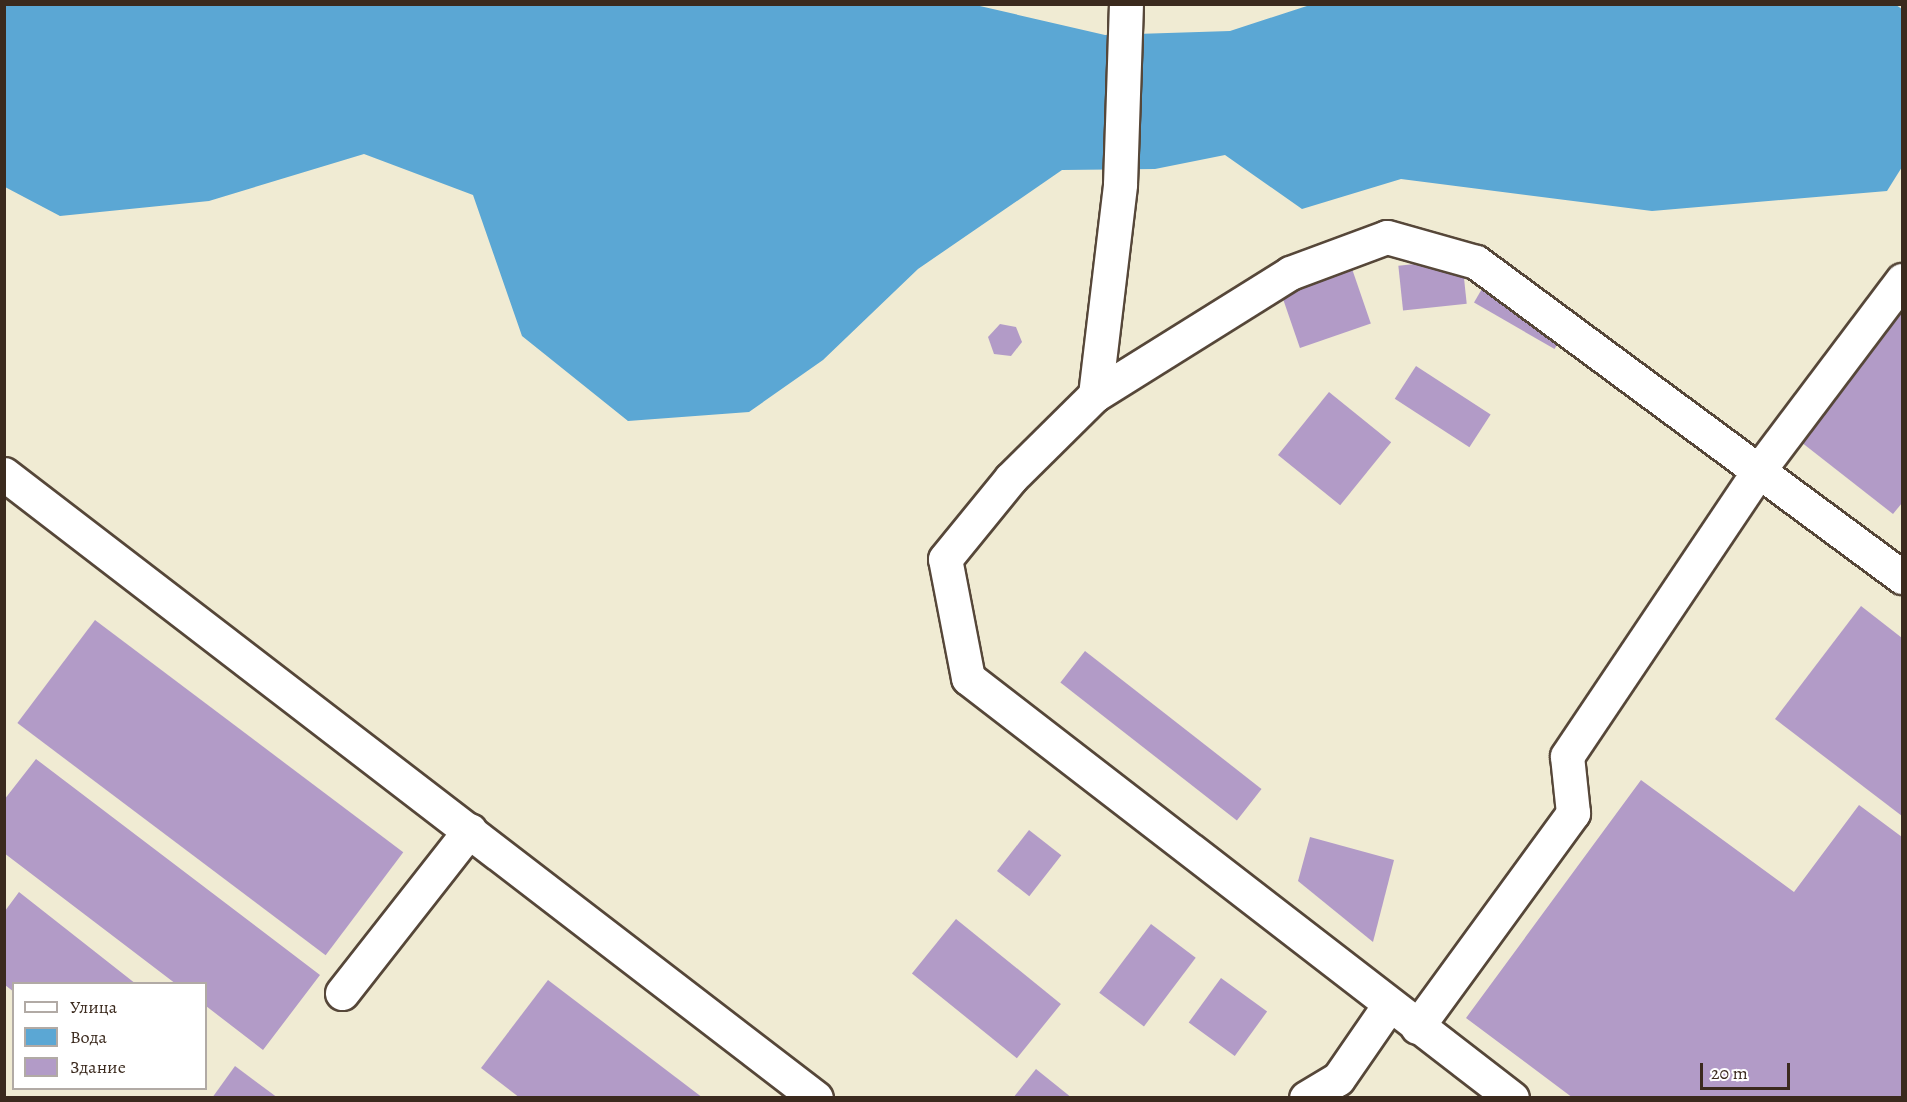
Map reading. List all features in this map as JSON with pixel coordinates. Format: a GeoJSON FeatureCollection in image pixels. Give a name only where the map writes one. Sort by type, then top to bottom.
{"type":"FeatureCollection","features":[{"type":"Feature","properties":{"kind":"lane"},"geometry":{"type":"LineString","coordinates":[[1095,395],[1120,184],[1126,4]]}},
{"type":"Feature","properties":{"kind":"lane"},"geometry":{"type":"LineString","coordinates":[[1512,1098],[1417,1027],[968,678],[945,559],[1011,478],[1095,395],[1290,273],[1387,237],[1476,262],[1902,576]]}},
{"type":"Feature","properties":{"kind":"lane"},"geometry":{"type":"LineString","coordinates":[[1417,1027],[1573,813],[1567,756],[1759,470],[1902,280]]}},
{"type":"Feature","properties":{"kind":"lane"},"geometry":{"type":"LineString","coordinates":[[4,474],[471,830],[807,1094]]}},
{"type":"Feature","properties":{"kind":"lane"},"geometry":{"type":"LineString","coordinates":[[342,993],[471,830]]}},
{"type":"Feature","properties":{"kind":"lane"},"geometry":{"type":"LineString","coordinates":[[1306,1098],[1338,1079],[1389,1005]]}},
{"type":"Feature","properties":{"kind":"water"},"geometry":{"type":"Polygon","coordinates":[[[971,4],[1105,35],[1230,31],[1313,4],[1896,5],[1902,9],[1902,167],[1887,191],[1652,211],[1401,179],[1302,209],[1225,155],[1155,169],[1062,170],[918,269],[823,360],[749,412],[628,421],[522,336],[473,195],[364,154],[209,201],[60,216],[5,187],[4,5],[971,4]]]}},
{"type":"Feature","properties":{"kind":"building"},"geometry":{"type":"Polygon","coordinates":[[[1462,259],[1467,304],[1403,310],[1398,266],[1462,259]]]}},
{"type":"Feature","properties":{"kind":"building"},"geometry":{"type":"Polygon","coordinates":[[[1350,263],[1371,324],[1300,348],[1279,287],[1350,263]]]}},
{"type":"Feature","properties":{"kind":"building"},"geometry":{"type":"Polygon","coordinates":[[[1483,287],[1564,334],[1555,349],[1474,303],[1483,287]]]}},
{"type":"Feature","properties":{"kind":"building"},"geometry":{"type":"Polygon","coordinates":[[[1902,312],[1902,503],[1893,514],[1801,442],[1902,312]]]}},
{"type":"Feature","properties":{"kind":"building"},"geometry":{"type":"Polygon","coordinates":[[[1000,324],[1016,327],[1022,342],[1011,356],[994,354],[988,337],[1000,324]]]}},
{"type":"Feature","properties":{"kind":"building"},"geometry":{"type":"Polygon","coordinates":[[[1416,366],[1491,414],[1469,447],[1395,399],[1416,366]]]}},
{"type":"Feature","properties":{"kind":"building"},"geometry":{"type":"Polygon","coordinates":[[[1329,392],[1391,442],[1340,505],[1278,455],[1329,392]]]}},
{"type":"Feature","properties":{"kind":"building"},"geometry":{"type":"Polygon","coordinates":[[[1861,606],[1902,638],[1902,816],[1775,719],[1861,606]]]}},
{"type":"Feature","properties":{"kind":"building"},"geometry":{"type":"Polygon","coordinates":[[[95,620],[403,852],[326,955],[17,723],[95,620]]]}},
{"type":"Feature","properties":{"kind":"building"},"geometry":{"type":"Polygon","coordinates":[[[1085,651],[1262,789],[1237,820],[1060,683],[1085,651]]]}},
{"type":"Feature","properties":{"kind":"building"},"geometry":{"type":"Polygon","coordinates":[[[36,759],[320,975],[263,1050],[207,1007],[207,982],[173,982],[4,853],[4,800],[36,759]]]}},
{"type":"Feature","properties":{"kind":"building"},"geometry":{"type":"Polygon","coordinates":[[[1641,780],[1794,892],[1859,805],[1902,837],[1902,1098],[1573,1098],[1466,1018],[1641,780]]]}},
{"type":"Feature","properties":{"kind":"building"},"geometry":{"type":"Polygon","coordinates":[[[1029,830],[1061,855],[1029,896],[997,871],[1029,830]]]}},
{"type":"Feature","properties":{"kind":"building"},"geometry":{"type":"Polygon","coordinates":[[[1310,837],[1394,860],[1373,942],[1298,881],[1310,837]]]}},
{"type":"Feature","properties":{"kind":"building"},"geometry":{"type":"Polygon","coordinates":[[[19,892],[133,982],[12,982],[12,990],[5,985],[5,911],[19,892]]]}},
{"type":"Feature","properties":{"kind":"building"},"geometry":{"type":"Polygon","coordinates":[[[956,919],[1061,1004],[1017,1058],[912,973],[956,919]]]}},
{"type":"Feature","properties":{"kind":"building"},"geometry":{"type":"Polygon","coordinates":[[[1151,924],[1196,958],[1144,1026],[1099,993],[1151,924]]]}},
{"type":"Feature","properties":{"kind":"building"},"geometry":{"type":"Polygon","coordinates":[[[1221,978],[1267,1012],[1235,1056],[1189,1022],[1221,978]]]}},
{"type":"Feature","properties":{"kind":"building"},"geometry":{"type":"Polygon","coordinates":[[[548,980],[703,1098],[520,1098],[481,1068],[548,980]]]}},
{"type":"Feature","properties":{"kind":"building"},"geometry":{"type":"Polygon","coordinates":[[[235,1066],[278,1098],[212,1098],[235,1066]]]}},
{"type":"Feature","properties":{"kind":"building"},"geometry":{"type":"Polygon","coordinates":[[[1036,1069],[1072,1098],[1013,1098],[1036,1069]]]}}]}
